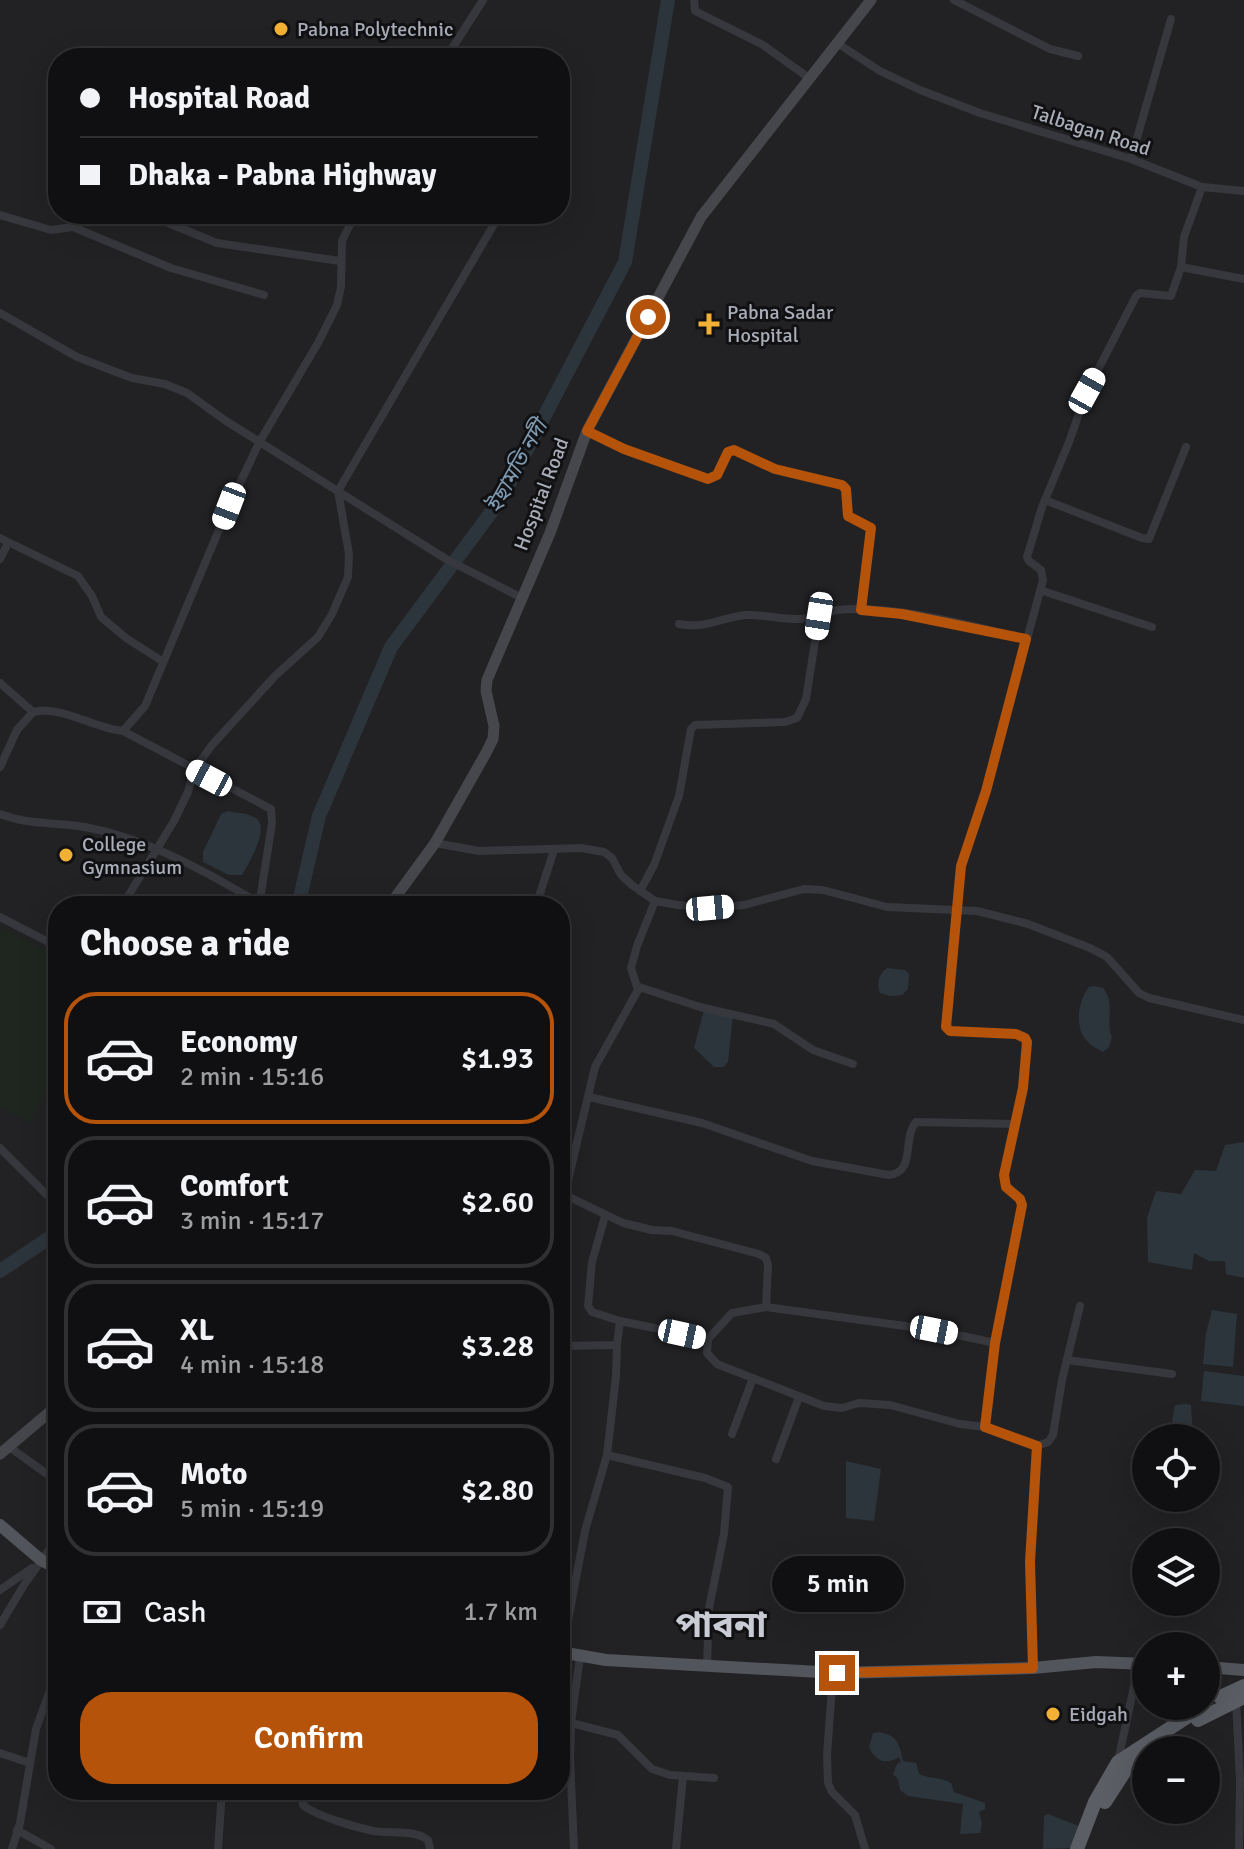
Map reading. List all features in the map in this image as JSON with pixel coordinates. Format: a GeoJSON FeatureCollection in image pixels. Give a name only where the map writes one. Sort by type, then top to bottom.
{"type":"FeatureCollection","features":[{"type":"Feature","properties":{"kind":"highway"},"geometry":{"type":"LineString","coordinates":[[1220,1700],[1241,1694]]}},
{"type":"Feature","properties":{"kind":"highway"},"geometry":{"type":"LineString","coordinates":[[1174,1736],[1241,1694]]}},
{"type":"Feature","properties":{"kind":"highway"},"geometry":{"type":"LineString","coordinates":[[1077,1849],[1095,1802],[1121,1767],[1185,1720]]}},
{"type":"Feature","properties":{"kind":"highway"},"geometry":{"type":"LineString","coordinates":[[1087,1849],[1121,1767],[1132,1761]]}},
{"type":"Feature","properties":{"kind":"main road","name":"Hospital Road"},"geometry":{"type":"LineString","coordinates":[[396,896],[435,843],[493,739],[487,680],[550,533],[587,431],[701,217],[871,0]]}},
{"type":"Feature","properties":{"kind":"main road"},"geometry":{"type":"LineString","coordinates":[[4,1450],[48,1413]]}},
{"type":"Feature","properties":{"kind":"main road"},"geometry":{"type":"LineString","coordinates":[[0,1525],[39,1562],[48,1565]]}},
{"type":"Feature","properties":{"kind":"main road"},"geometry":{"type":"LineString","coordinates":[[570,1654],[833,1673],[1033,1668],[1096,1662],[1132,1664]]}},
{"type":"Feature","properties":{"kind":"main road"},"geometry":{"type":"LineString","coordinates":[[1220,1668],[1244,1670]]}},
{"type":"Feature","properties":{"kind":"street"},"geometry":{"type":"LineString","coordinates":[[452,48],[483,0]]}},
{"type":"Feature","properties":{"kind":"street"},"geometry":{"type":"LineString","coordinates":[[694,0],[695,11],[763,45],[809,78]]}},
{"type":"Feature","properties":{"kind":"street"},"geometry":{"type":"LineString","coordinates":[[954,0],[1050,49],[1078,56]]}},
{"type":"Feature","properties":{"kind":"street"},"geometry":{"type":"LineString","coordinates":[[1131,159],[1171,19]]}},
{"type":"Feature","properties":{"kind":"street","name":"Talbagan Road"},"geometry":{"type":"LineString","coordinates":[[837,43],[880,71],[980,113],[1131,159],[1202,187],[1244,191]]}},
{"type":"Feature","properties":{"kind":"street"},"geometry":{"type":"LineString","coordinates":[[985,1427],[995,1343],[1022,1205],[1004,1183],[1027,1054],[1025,1038],[1013,1034],[950,1031],[946,1027],[961,866],[986,791],[1040,590],[1043,574],[1027,557],[1045,500],[1087,391],[1136,296],[1140,293],[1171,296],[1181,267],[1184,237],[1202,187]]}},
{"type":"Feature","properties":{"kind":"street"},"geometry":{"type":"LineString","coordinates":[[0,215],[51,230],[73,227],[171,268],[264,295]]}},
{"type":"Feature","properties":{"kind":"street"},"geometry":{"type":"LineString","coordinates":[[170,224],[217,243],[340,261]]}},
{"type":"Feature","properties":{"kind":"street"},"geometry":{"type":"LineString","coordinates":[[123,731],[145,706],[229,506],[260,441],[329,322],[340,294],[342,241],[350,224]]}},
{"type":"Feature","properties":{"kind":"street"},"geometry":{"type":"LineString","coordinates":[[128,896],[174,821],[188,792],[194,770],[212,745],[275,676],[318,637],[332,614],[348,577],[349,554],[338,491],[494,224]]}},
{"type":"Feature","properties":{"kind":"street"},"geometry":{"type":"LineString","coordinates":[[1181,267],[1244,279]]}},
{"type":"Feature","properties":{"kind":"street"},"geometry":{"type":"LineString","coordinates":[[0,313],[77,357],[132,378],[165,384],[187,393],[226,421],[446,559],[520,597]]}},
{"type":"Feature","properties":{"kind":"street"},"geometry":{"type":"LineString","coordinates":[[587,431],[624,449],[708,479],[717,475],[728,452],[734,450],[775,469],[842,485],[846,489],[848,516],[871,528],[861,610]]}},
{"type":"Feature","properties":{"kind":"street"},"geometry":{"type":"LineString","coordinates":[[1045,500],[1149,539],[1186,447]]}},
{"type":"Feature","properties":{"kind":"street"},"geometry":{"type":"LineString","coordinates":[[0,559],[4,540],[78,576],[91,593],[101,617],[126,638],[162,661]]}},
{"type":"Feature","properties":{"kind":"street"},"geometry":{"type":"LineString","coordinates":[[1040,590],[1152,627]]}},
{"type":"Feature","properties":{"kind":"street"},"geometry":{"type":"LineString","coordinates":[[679,624],[699,626],[744,615],[796,619],[837,610],[861,610],[917,616],[1026,639]]}},
{"type":"Feature","properties":{"kind":"street"},"geometry":{"type":"LineString","coordinates":[[640,891],[654,865],[679,796],[691,729],[695,725],[785,722],[797,718],[806,699],[819,616]]}},
{"type":"Feature","properties":{"kind":"street"},"geometry":{"type":"LineString","coordinates":[[0,683],[33,712]]}},
{"type":"Feature","properties":{"kind":"street"},"geometry":{"type":"LineString","coordinates":[[0,767],[17,730],[33,712],[44,710],[123,731],[271,809],[273,813],[260,896]]}},
{"type":"Feature","properties":{"kind":"street"},"geometry":{"type":"LineString","coordinates":[[0,814],[18,821],[85,827],[132,839],[214,876],[245,896]]}},
{"type":"Feature","properties":{"kind":"street"},"geometry":{"type":"LineString","coordinates":[[435,843],[479,851],[581,848],[604,852],[612,858],[621,875],[655,901],[710,908],[744,905],[804,889],[823,890],[887,907],[956,909],[1028,924],[1107,957],[1139,993],[1149,998],[1244,1020]]}},
{"type":"Feature","properties":{"kind":"street"},"geometry":{"type":"LineString","coordinates":[[539,896],[554,850]]}},
{"type":"Feature","properties":{"kind":"street"},"geometry":{"type":"LineString","coordinates":[[570,1167],[595,1067],[639,987],[631,968],[655,901]]}},
{"type":"Feature","properties":{"kind":"street"},"geometry":{"type":"LineString","coordinates":[[0,917],[48,942]]}},
{"type":"Feature","properties":{"kind":"street"},"geometry":{"type":"LineString","coordinates":[[639,987],[700,1007],[774,1024],[813,1050],[853,1064]]}},
{"type":"Feature","properties":{"kind":"street"},"geometry":{"type":"LineString","coordinates":[[589,1097],[702,1123],[812,1161],[889,1175],[899,1172],[905,1165],[910,1133],[916,1122],[1015,1124]]}},
{"type":"Feature","properties":{"kind":"street"},"geometry":{"type":"LineString","coordinates":[[0,1148],[48,1195]]}},
{"type":"Feature","properties":{"kind":"street"},"geometry":{"type":"LineString","coordinates":[[570,1197],[623,1223],[672,1231],[759,1254],[766,1258],[768,1265],[766,1307]]}},
{"type":"Feature","properties":{"kind":"street"},"geometry":{"type":"LineString","coordinates":[[605,1216],[592,1262],[588,1306],[592,1312],[620,1321],[708,1339]]}},
{"type":"Feature","properties":{"kind":"street"},"geometry":{"type":"LineString","coordinates":[[995,1343],[934,1330],[766,1307],[732,1313],[708,1339],[709,1358],[799,1397],[834,1408],[859,1403],[890,1405],[960,1424],[985,1427],[1037,1446],[1048,1442],[1053,1435],[1080,1306]]}},
{"type":"Feature","properties":{"kind":"street"},"geometry":{"type":"LineString","coordinates":[[570,1607],[585,1531],[607,1455],[620,1321]]}},
{"type":"Feature","properties":{"kind":"street"},"geometry":{"type":"LineString","coordinates":[[570,1346],[617,1345]]}},
{"type":"Feature","properties":{"kind":"street"},"geometry":{"type":"LineString","coordinates":[[1067,1360],[1172,1374]]}},
{"type":"Feature","properties":{"kind":"street"},"geometry":{"type":"LineString","coordinates":[[732,1434],[753,1378]]}},
{"type":"Feature","properties":{"kind":"street"},"geometry":{"type":"LineString","coordinates":[[776,1459],[799,1397]]}},
{"type":"Feature","properties":{"kind":"street"},"geometry":{"type":"LineString","coordinates":[[1033,1668],[1030,1562],[1037,1446]]}},
{"type":"Feature","properties":{"kind":"street"},"geometry":{"type":"LineString","coordinates":[[4,1450],[48,1476]]}},
{"type":"Feature","properties":{"kind":"street"},"geometry":{"type":"LineString","coordinates":[[607,1455],[728,1485],[724,1534],[709,1608],[707,1666]]}},
{"type":"Feature","properties":{"kind":"street"},"geometry":{"type":"LineString","coordinates":[[0,1625],[48,1550]]}},
{"type":"Feature","properties":{"kind":"street"},"geometry":{"type":"LineString","coordinates":[[0,1590],[39,1562]]}},
{"type":"Feature","properties":{"kind":"street"},"geometry":{"type":"LineString","coordinates":[[574,1849],[571,1723],[580,1657]]}},
{"type":"Feature","properties":{"kind":"street"},"geometry":{"type":"LineString","coordinates":[[833,1673],[828,1783],[832,1792],[855,1815],[865,1849]]}},
{"type":"Feature","properties":{"kind":"street"},"geometry":{"type":"LineString","coordinates":[[12,1849],[36,1729],[48,1694]]}},
{"type":"Feature","properties":{"kind":"street"},"geometry":{"type":"LineString","coordinates":[[1239,1849],[1241,1694]]}},
{"type":"Feature","properties":{"kind":"street"},"geometry":{"type":"LineString","coordinates":[[1121,1767],[1132,1713]]}},
{"type":"Feature","properties":{"kind":"street"},"geometry":{"type":"LineString","coordinates":[[571,1723],[618,1735],[652,1769],[683,1776],[714,1778]]}},
{"type":"Feature","properties":{"kind":"street"},"geometry":{"type":"LineString","coordinates":[[0,1753],[30,1763]]}},
{"type":"Feature","properties":{"kind":"street"},"geometry":{"type":"LineString","coordinates":[[676,1849],[683,1776]]}},
{"type":"Feature","properties":{"kind":"street"},"geometry":{"type":"LineString","coordinates":[[218,1849],[221,1800]]}},
{"type":"Feature","properties":{"kind":"street"},"geometry":{"type":"LineString","coordinates":[[303,1800],[303,1805],[314,1812],[373,1831],[421,1835],[428,1840],[430,1849]]}},
{"type":"Feature","properties":{"kind":"street"},"geometry":{"type":"LineString","coordinates":[[17,1830],[51,1849]]}},
{"type":"Feature","properties":{"kind":"shaded area"},"geometry":{"type":"Polygon","coordinates":[[[0,0],[1244,0],[1244,1849],[0,1849],[0,0]]]}},
{"type":"Feature","properties":{"kind":"shaded area"},"geometry":{"type":"Polygon","coordinates":[[[228,811],[254,817],[261,828],[242,875],[229,875],[203,862],[203,852],[221,814],[228,811]]]}},
{"type":"Feature","properties":{"kind":"shaded area"},"geometry":{"type":"Polygon","coordinates":[[[0,927],[48,952],[48,1090],[30,1123],[0,1107],[0,927]]]}},
{"type":"Feature","properties":{"kind":"shaded area"},"geometry":{"type":"Polygon","coordinates":[[[887,968],[905,970],[909,974],[908,989],[902,995],[880,993],[879,979],[887,968]]]}},
{"type":"Feature","properties":{"kind":"shaded area"},"geometry":{"type":"Polygon","coordinates":[[[1089,987],[1103,988],[1110,1006],[1112,1037],[1109,1047],[1103,1052],[1087,1041],[1079,1022],[1082,999],[1089,987]]]}},
{"type":"Feature","properties":{"kind":"shaded area"},"geometry":{"type":"Polygon","coordinates":[[[704,1010],[733,1015],[728,1062],[723,1067],[714,1067],[694,1048],[704,1010]]]}},
{"type":"Feature","properties":{"kind":"shaded area"},"geometry":{"type":"Polygon","coordinates":[[[1244,1142],[1244,1278],[1226,1274],[1225,1261],[1209,1261],[1194,1253],[1192,1270],[1148,1262],[1147,1218],[1156,1191],[1181,1194],[1195,1170],[1216,1171],[1225,1145],[1244,1142]]]}},
{"type":"Feature","properties":{"kind":"shaded area"},"geometry":{"type":"Polygon","coordinates":[[[1212,1310],[1237,1314],[1233,1367],[1203,1364],[1212,1310]]]}},
{"type":"Feature","properties":{"kind":"shaded area"},"geometry":{"type":"Polygon","coordinates":[[[1204,1371],[1244,1376],[1244,1406],[1201,1401],[1204,1371]]]}},
{"type":"Feature","properties":{"kind":"shaded area"},"geometry":{"type":"Polygon","coordinates":[[[1175,1405],[1191,1405],[1192,1424],[1172,1424],[1175,1405]]]}},
{"type":"Feature","properties":{"kind":"shaded area"},"geometry":{"type":"Polygon","coordinates":[[[846,1461],[881,1469],[874,1521],[846,1518],[846,1461]]]}},
{"type":"Feature","properties":{"kind":"shaded area"},"geometry":{"type":"Polygon","coordinates":[[[873,1733],[894,1738],[903,1761],[916,1763],[919,1774],[947,1781],[954,1792],[985,1803],[985,1809],[979,1812],[982,1824],[980,1833],[960,1834],[963,1804],[908,1796],[900,1790],[898,1779],[893,1774],[901,1762],[899,1757],[882,1761],[869,1747],[873,1733]]]}},
{"type":"Feature","properties":{"kind":"shaded area"},"geometry":{"type":"Polygon","coordinates":[[[1048,1814],[1079,1826],[1072,1848],[1043,1849],[1044,1816],[1048,1814]]]}},
{"type":"Feature","properties":{"kind":"waterway","name":"ইছামতি নদী"},"geometry":{"type":"LineString","coordinates":[[300,896],[319,816],[391,647],[501,499],[625,262],[668,0]]}},
{"type":"Feature","properties":{"kind":"waterway","name":"ইছামতি নদী"},"geometry":{"type":"LineString","coordinates":[[0,1271],[48,1239]]}},
{"type":"Feature","properties":{"kind":"place","name":"Pabna Polytechnic"},"geometry":{"type":"Point","coordinates":[281,29]}},
{"type":"Feature","properties":{"kind":"place","name":"Pabna Sadar Hospital"},"geometry":{"type":"Point","coordinates":[709,324]}},
{"type":"Feature","properties":{"kind":"place","name":"College Gymnasium"},"geometry":{"type":"Point","coordinates":[66,855]}},
{"type":"Feature","properties":{"kind":"place","name":"Eidgah"},"geometry":{"type":"Point","coordinates":[1053,1714]}},
{"type":"Feature","properties":{"kind":"district","name":"পাবনা"},"geometry":{"type":"Point","coordinates":[721,1624]}},
{"type":"Feature","properties":{"kind":"route"},"geometry":{"type":"LineString","coordinates":[[648,317],[587,431],[624,449],[708,479],[715,478],[728,452],[734,450],[775,469],[842,485],[846,489],[848,516],[871,528],[861,610],[982,628],[1026,639],[986,791],[961,866],[946,1027],[950,1031],[1016,1034],[1027,1042],[1023,1088],[1004,1175],[1006,1187],[1020,1199],[1022,1205],[995,1343],[985,1427],[1037,1446],[1030,1562],[1033,1668],[837,1673]]}}]}
